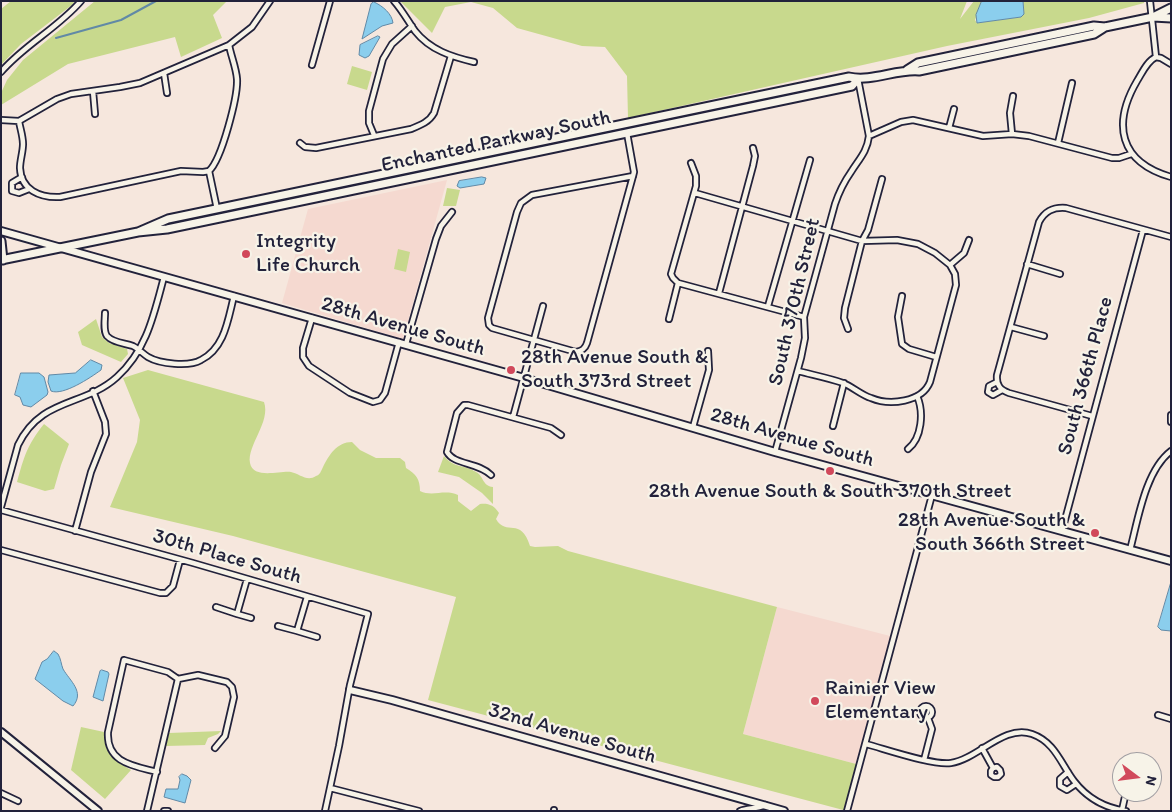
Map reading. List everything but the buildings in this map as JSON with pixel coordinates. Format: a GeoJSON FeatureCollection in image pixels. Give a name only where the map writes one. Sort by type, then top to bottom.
{"type":"FeatureCollection","features":[{"type":"Feature","properties":{"kind":"main road","name":"Enchanted Parkway South"},"geometry":{"type":"LineString","coordinates":[[138,232],[168,219],[849,77],[858,79],[907,70],[919,71],[1085,36],[1094,34],[1105,27],[1153,17],[1171,8]]}},
{"type":"Feature","properties":{"kind":"main road","name":"Enchanted Parkway South"},"geometry":{"type":"LineString","coordinates":[[1153,17],[1171,18]]}},
{"type":"Feature","properties":{"kind":"main road","name":"Enchanted Parkway South"},"geometry":{"type":"LineString","coordinates":[[2,260],[138,232],[167,229],[852,86],[858,79]]}},
{"type":"Feature","properties":{"kind":"main road"},"geometry":{"type":"LineString","coordinates":[[563,137],[565,145]]}},
{"type":"Feature","properties":{"kind":"main road"},"geometry":{"type":"LineString","coordinates":[[1,241],[2,260]]}},
{"type":"Feature","properties":{"kind":"street"},"geometry":{"type":"LineString","coordinates":[[1,72],[82,1]]}},
{"type":"Feature","properties":{"kind":"street"},"geometry":{"type":"LineString","coordinates":[[1,120],[19,120],[64,96],[140,82],[229,45],[252,26],[270,1]]}},
{"type":"Feature","properties":{"kind":"street"},"geometry":{"type":"LineString","coordinates":[[312,65],[330,1]]}},
{"type":"Feature","properties":{"kind":"street"},"geometry":{"type":"LineString","coordinates":[[394,1],[428,44],[452,56],[474,62]]}},
{"type":"Feature","properties":{"kind":"street"},"geometry":{"type":"LineString","coordinates":[[1150,1],[1156,57]]}},
{"type":"Feature","properties":{"kind":"street"},"geometry":{"type":"LineString","coordinates":[[374,135],[369,123],[369,111],[383,59],[390,46],[412,26]]}},
{"type":"Feature","properties":{"kind":"street"},"geometry":{"type":"LineString","coordinates":[[19,120],[23,143],[20,163],[22,176],[29,188],[47,197],[60,197],[181,171],[203,172],[209,170],[216,163],[220,152],[237,86],[236,70],[229,45]]}},
{"type":"Feature","properties":{"kind":"street"},"geometry":{"type":"LineString","coordinates":[[300,143],[305,147],[316,148],[411,128],[427,122],[434,113],[452,56]]}},
{"type":"Feature","properties":{"kind":"street"},"geometry":{"type":"LineString","coordinates":[[1171,64],[1161,58],[1156,57],[1151,60],[1132,90],[1123,118],[1124,133],[1131,154],[1148,168],[1171,177]]}},
{"type":"Feature","properties":{"kind":"street"},"geometry":{"type":"LineString","coordinates":[[164,73],[167,93]]}},
{"type":"Feature","properties":{"kind":"street"},"geometry":{"type":"LineString","coordinates":[[858,79],[869,136],[910,120],[984,136],[1012,134],[1029,136],[1112,158],[1131,154]]}},
{"type":"Feature","properties":{"kind":"street"},"geometry":{"type":"LineString","coordinates":[[1058,143],[1072,83]]}},
{"type":"Feature","properties":{"kind":"street"},"geometry":{"type":"LineString","coordinates":[[93,90],[95,114]]}},
{"type":"Feature","properties":{"kind":"street"},"geometry":{"type":"LineString","coordinates":[[1012,134],[1010,113],[1013,96]]}},
{"type":"Feature","properties":{"kind":"street"},"geometry":{"type":"LineString","coordinates":[[949,128],[954,109]]}},
{"type":"Feature","properties":{"kind":"street"},"geometry":{"type":"LineString","coordinates":[[627,133],[634,172],[633,176],[587,343],[582,351],[576,352],[534,341],[496,330],[489,325],[488,318],[521,203],[532,196],[633,176]]}},
{"type":"Feature","properties":{"kind":"street","name":"South 370th Street"},"geometry":{"type":"LineString","coordinates":[[775,452],[798,371],[805,338],[804,316],[827,231],[839,193],[851,172],[864,155],[869,136]]}},
{"type":"Feature","properties":{"kind":"street"},"geometry":{"type":"LineString","coordinates":[[719,292],[754,160],[752,148]]}},
{"type":"Feature","properties":{"kind":"street"},"geometry":{"type":"LineString","coordinates":[[768,306],[810,160]]}},
{"type":"Feature","properties":{"kind":"street"},"geometry":{"type":"LineString","coordinates":[[691,163],[696,176],[695,193],[671,274],[673,278],[678,282],[804,316]]}},
{"type":"Feature","properties":{"kind":"street"},"geometry":{"type":"LineString","coordinates":[[209,170],[217,209]]}},
{"type":"Feature","properties":{"kind":"street"},"geometry":{"type":"LineString","coordinates":[[22,176],[12,183],[12,191],[19,193],[29,188]]}},
{"type":"Feature","properties":{"kind":"street"},"geometry":{"type":"LineString","coordinates":[[848,329],[845,322],[845,308],[862,240],[868,230],[882,179]]}},
{"type":"Feature","properties":{"kind":"street"},"geometry":{"type":"LineString","coordinates":[[695,193],[862,240],[911,242],[929,249],[950,265],[955,276],[956,285],[928,386],[917,396],[894,402],[880,401],[867,397],[844,384],[798,371]]}},
{"type":"Feature","properties":{"kind":"street"},"geometry":{"type":"LineString","coordinates":[[1092,416],[1001,389],[997,382],[997,376],[1039,222],[1045,213],[1055,208],[1066,208],[1171,237]]}},
{"type":"Feature","properties":{"kind":"street"},"geometry":{"type":"LineString","coordinates":[[312,318],[304,348],[304,357],[309,366],[350,393],[373,402],[380,400],[385,394],[438,232],[452,212]]}},
{"type":"Feature","properties":{"kind":"street","name":"South 366th Place"},"geometry":{"type":"LineString","coordinates":[[1062,531],[1143,230]]}},
{"type":"Feature","properties":{"kind":"street","name":"28th Avenue South"},"geometry":{"type":"LineString","coordinates":[[1,232],[402,343],[775,452],[1171,562]]}},
{"type":"Feature","properties":{"kind":"street"},"geometry":{"type":"LineString","coordinates":[[950,265],[964,253],[969,240]]}},
{"type":"Feature","properties":{"kind":"street"},"geometry":{"type":"LineString","coordinates":[[1027,264],[1060,274]]}},
{"type":"Feature","properties":{"kind":"street"},"geometry":{"type":"LineString","coordinates":[[1,509],[18,445],[29,428],[46,412],[93,391],[117,377],[139,350],[151,326],[164,277]]}},
{"type":"Feature","properties":{"kind":"street"},"geometry":{"type":"LineString","coordinates":[[669,319],[678,282]]}},
{"type":"Feature","properties":{"kind":"street"},"geometry":{"type":"LineString","coordinates":[[105,314],[105,331],[112,340],[139,350],[149,358],[182,364],[201,360],[210,354],[221,341],[234,296]]}},
{"type":"Feature","properties":{"kind":"street"},"geometry":{"type":"LineString","coordinates":[[902,296],[898,317],[902,344],[909,349],[936,357]]}},
{"type":"Feature","properties":{"kind":"street"},"geometry":{"type":"LineString","coordinates":[[513,417],[543,306]]}},
{"type":"Feature","properties":{"kind":"street"},"geometry":{"type":"LineString","coordinates":[[1011,326],[1044,336]]}},
{"type":"Feature","properties":{"kind":"street"},"geometry":{"type":"LineString","coordinates":[[693,427],[709,370],[708,351]]}},
{"type":"Feature","properties":{"kind":"street"},"geometry":{"type":"LineString","coordinates":[[997,382],[989,386],[988,392],[993,395],[1001,389]]}},
{"type":"Feature","properties":{"kind":"street"},"geometry":{"type":"LineString","coordinates":[[833,426],[844,384]]}},
{"type":"Feature","properties":{"kind":"street"},"geometry":{"type":"LineString","coordinates":[[75,530],[91,472],[106,434],[105,422],[93,391]]}},
{"type":"Feature","properties":{"kind":"street"},"geometry":{"type":"LineString","coordinates":[[908,449],[916,439],[921,421],[921,409],[917,396]]}},
{"type":"Feature","properties":{"kind":"street"},"geometry":{"type":"LineString","coordinates":[[491,475],[480,466],[455,460],[447,452],[455,416],[461,407],[468,405],[513,417],[551,428],[561,435]]}},
{"type":"Feature","properties":{"kind":"street"},"geometry":{"type":"LineString","coordinates":[[1171,415],[1171,422]]}},
{"type":"Feature","properties":{"kind":"street"},"geometry":{"type":"LineString","coordinates":[[1130,550],[1150,480],[1160,462],[1171,451]]}},
{"type":"Feature","properties":{"kind":"street"},"geometry":{"type":"LineString","coordinates":[[847,811],[932,495]]}},
{"type":"Feature","properties":{"kind":"street","name":"30th Place South"},"geometry":{"type":"LineString","coordinates":[[1,509],[368,614],[350,690]]}},
{"type":"Feature","properties":{"kind":"street"},"geometry":{"type":"LineString","coordinates":[[1,550],[160,593],[166,593],[173,586],[180,560]]}},
{"type":"Feature","properties":{"kind":"street"},"geometry":{"type":"LineString","coordinates":[[237,614],[247,579]]}},
{"type":"Feature","properties":{"kind":"street"},"geometry":{"type":"LineString","coordinates":[[297,631],[307,597]]}},
{"type":"Feature","properties":{"kind":"street"},"geometry":{"type":"LineString","coordinates":[[216,607],[251,618]]}},
{"type":"Feature","properties":{"kind":"street"},"geometry":{"type":"LineString","coordinates":[[278,626],[317,637]]}},
{"type":"Feature","properties":{"kind":"street"},"geometry":{"type":"LineString","coordinates":[[157,772],[127,764],[120,760],[112,751],[108,742],[108,732],[124,660],[168,672],[178,679]]}},
{"type":"Feature","properties":{"kind":"street"},"geometry":{"type":"LineString","coordinates":[[178,679],[194,674],[202,675],[227,682],[234,690],[225,736],[215,748]]}},
{"type":"Feature","properties":{"kind":"street"},"geometry":{"type":"LineString","coordinates":[[147,811],[178,679]]}},
{"type":"Feature","properties":{"kind":"street"},"geometry":{"type":"LineString","coordinates":[[325,811],[350,690]]}},
{"type":"Feature","properties":{"kind":"street","name":"32nd Avenue South"},"geometry":{"type":"LineString","coordinates":[[350,690],[392,700],[784,811]]}},
{"type":"Feature","properties":{"kind":"street"},"geometry":{"type":"LineString","coordinates":[[1158,715],[1171,719]]}},
{"type":"Feature","properties":{"kind":"street"},"geometry":{"type":"LineString","coordinates":[[924,760],[932,729],[928,718]]}},
{"type":"Feature","properties":{"kind":"street"},"geometry":{"type":"LineString","coordinates":[[1,732],[98,811]]}},
{"type":"Feature","properties":{"kind":"street"},"geometry":{"type":"LineString","coordinates":[[866,744],[924,760],[951,763],[963,760],[1012,733],[1026,732],[1039,737],[1052,747],[1076,784],[1086,795],[1126,811]]}},
{"type":"Feature","properties":{"kind":"street"},"geometry":{"type":"LineString","coordinates":[[982,748],[993,768]]}},
{"type":"Feature","properties":{"kind":"street"},"geometry":{"type":"LineString","coordinates":[[1068,772],[1060,779],[1060,786],[1066,790],[1076,784]]}},
{"type":"Feature","properties":{"kind":"street"},"geometry":{"type":"LineString","coordinates":[[330,788],[419,811]]}},
{"type":"Feature","properties":{"kind":"street"},"geometry":{"type":"LineString","coordinates":[[1,793],[18,801]]}},
{"type":"Feature","properties":{"kind":"street"},"geometry":{"type":"LineString","coordinates":[[740,811],[748,808],[759,808],[765,805]]}},
{"type":"Feature","properties":{"kind":"shaded area"},"geometry":{"type":"Polygon","coordinates":[[[447,180],[403,339],[282,303],[308,209],[447,180]]]}},
{"type":"Feature","properties":{"kind":"shaded area","name":"Rainier View Elementary"},"geometry":{"type":"Polygon","coordinates":[[[777,607],[894,637],[860,765],[743,734],[777,607]]]}},
{"type":"Feature","properties":{"kind":"green space"},"geometry":{"type":"Polygon","coordinates":[[[11,1],[75,1],[21,44],[1,65],[1,9],[11,1]]]}},
{"type":"Feature","properties":{"kind":"green space"},"geometry":{"type":"Polygon","coordinates":[[[95,1],[227,1],[213,15],[222,38],[181,57],[175,37],[68,64],[1,105],[1,93],[7,80],[23,60],[95,1]]]}},
{"type":"Feature","properties":{"kind":"green space"},"geometry":{"type":"Polygon","coordinates":[[[400,1],[967,1],[960,19],[974,1],[982,1],[975,20],[977,23],[1021,17],[1024,14],[1023,1],[1144,1],[1144,3],[1089,18],[947,46],[628,118],[627,76],[605,47],[582,46],[517,28],[493,8],[471,2],[445,7],[432,33],[400,1]]]}},
{"type":"Feature","properties":{"kind":"green space"},"geometry":{"type":"Polygon","coordinates":[[[352,66],[372,72],[367,90],[347,84],[352,66]]]}},
{"type":"Feature","properties":{"kind":"green space"},"geometry":{"type":"Polygon","coordinates":[[[447,188],[460,190],[456,206],[443,206],[447,188]]]}},
{"type":"Feature","properties":{"kind":"green space"},"geometry":{"type":"Polygon","coordinates":[[[398,249],[410,252],[406,272],[394,269],[398,249]]]}},
{"type":"Feature","properties":{"kind":"green space"},"geometry":{"type":"Polygon","coordinates":[[[96,319],[102,337],[109,343],[127,349],[128,354],[121,362],[82,345],[78,332],[96,319]]]}},
{"type":"Feature","properties":{"kind":"green space"},"geometry":{"type":"Polygon","coordinates":[[[148,370],[264,402],[265,410],[262,425],[250,456],[252,468],[256,471],[262,473],[291,472],[307,478],[313,478],[319,474],[334,450],[342,444],[352,442],[360,450],[376,458],[400,458],[405,462],[406,468],[417,477],[420,491],[425,493],[453,493],[458,495],[458,501],[471,511],[480,504],[493,506],[499,513],[496,519],[500,524],[504,527],[518,529],[526,537],[530,546],[558,546],[568,551],[777,607],[743,734],[860,765],[847,811],[428,700],[456,597],[233,536],[110,507],[137,442],[140,420],[123,378],[148,370]]]}},
{"type":"Feature","properties":{"kind":"green space"},"geometry":{"type":"Polygon","coordinates":[[[44,424],[69,444],[54,489],[45,491],[17,482],[27,452],[44,424]]]}},
{"type":"Feature","properties":{"kind":"green space"},"geometry":{"type":"Polygon","coordinates":[[[444,456],[455,465],[476,472],[487,485],[493,487],[493,504],[482,493],[459,477],[438,472],[444,456]]]}},
{"type":"Feature","properties":{"kind":"green space"},"geometry":{"type":"Polygon","coordinates":[[[81,727],[104,732],[106,745],[112,755],[131,770],[105,799],[71,770],[81,727]]]}},
{"type":"Feature","properties":{"kind":"green space"},"geometry":{"type":"Polygon","coordinates":[[[221,731],[208,738],[205,745],[166,746],[169,733],[221,731]]]}},
{"type":"Feature","properties":{"kind":"water"},"geometry":{"type":"Polygon","coordinates":[[[982,1],[1023,1],[1024,14],[1021,17],[977,23],[976,15],[982,1]]]}},
{"type":"Feature","properties":{"kind":"water"},"geometry":{"type":"Polygon","coordinates":[[[374,2],[391,16],[393,23],[382,26],[362,39],[371,4],[374,2]]]}},
{"type":"Feature","properties":{"kind":"water"},"geometry":{"type":"Polygon","coordinates":[[[378,36],[380,37],[369,56],[365,58],[359,55],[360,45],[378,36]]]}},
{"type":"Feature","properties":{"kind":"water"},"geometry":{"type":"Polygon","coordinates":[[[486,178],[484,184],[460,188],[457,186],[459,181],[486,178]]]}},
{"type":"Feature","properties":{"kind":"water"},"geometry":{"type":"Polygon","coordinates":[[[91,360],[102,365],[101,370],[69,389],[56,392],[51,391],[48,382],[49,375],[75,373],[91,360]]]}},
{"type":"Feature","properties":{"kind":"water"},"geometry":{"type":"Polygon","coordinates":[[[21,373],[39,373],[44,377],[47,395],[31,407],[23,405],[20,397],[15,395],[21,373]]]}},
{"type":"Feature","properties":{"kind":"water"},"geometry":{"type":"Polygon","coordinates":[[[1171,582],[1171,631],[1161,630],[1158,627],[1171,582]]]}},
{"type":"Feature","properties":{"kind":"water"},"geometry":{"type":"Polygon","coordinates":[[[54,651],[58,654],[63,669],[77,691],[76,701],[73,706],[63,701],[35,679],[42,662],[54,651]]]}},
{"type":"Feature","properties":{"kind":"water"},"geometry":{"type":"Polygon","coordinates":[[[102,670],[109,674],[103,701],[93,697],[100,671],[102,670]]]}},
{"type":"Feature","properties":{"kind":"water"},"geometry":{"type":"Polygon","coordinates":[[[182,774],[191,780],[185,803],[164,797],[166,789],[178,789],[179,777],[182,774]]]}},
{"type":"Feature","properties":{"kind":"waterway"},"geometry":{"type":"LineString","coordinates":[[56,38],[121,20],[156,1]]}},
{"type":"Feature","properties":{"kind":"place","name":"Integrity Life Church"},"geometry":{"type":"Point","coordinates":[246,254]}},
{"type":"Feature","properties":{"kind":"place","name":"28th Avenue South & South 373rd Street"},"geometry":{"type":"Point","coordinates":[511,370]}},
{"type":"Feature","properties":{"kind":"place","name":"28th Avenue South & South 370th Street"},"geometry":{"type":"Point","coordinates":[830,471]}},
{"type":"Feature","properties":{"kind":"place","name":"28th Avenue South & South 366th Street"},"geometry":{"type":"Point","coordinates":[1095,533]}},
{"type":"Feature","properties":{"kind":"place","name":"Rainier View Elementary"},"geometry":{"type":"Point","coordinates":[815,701]}}]}
